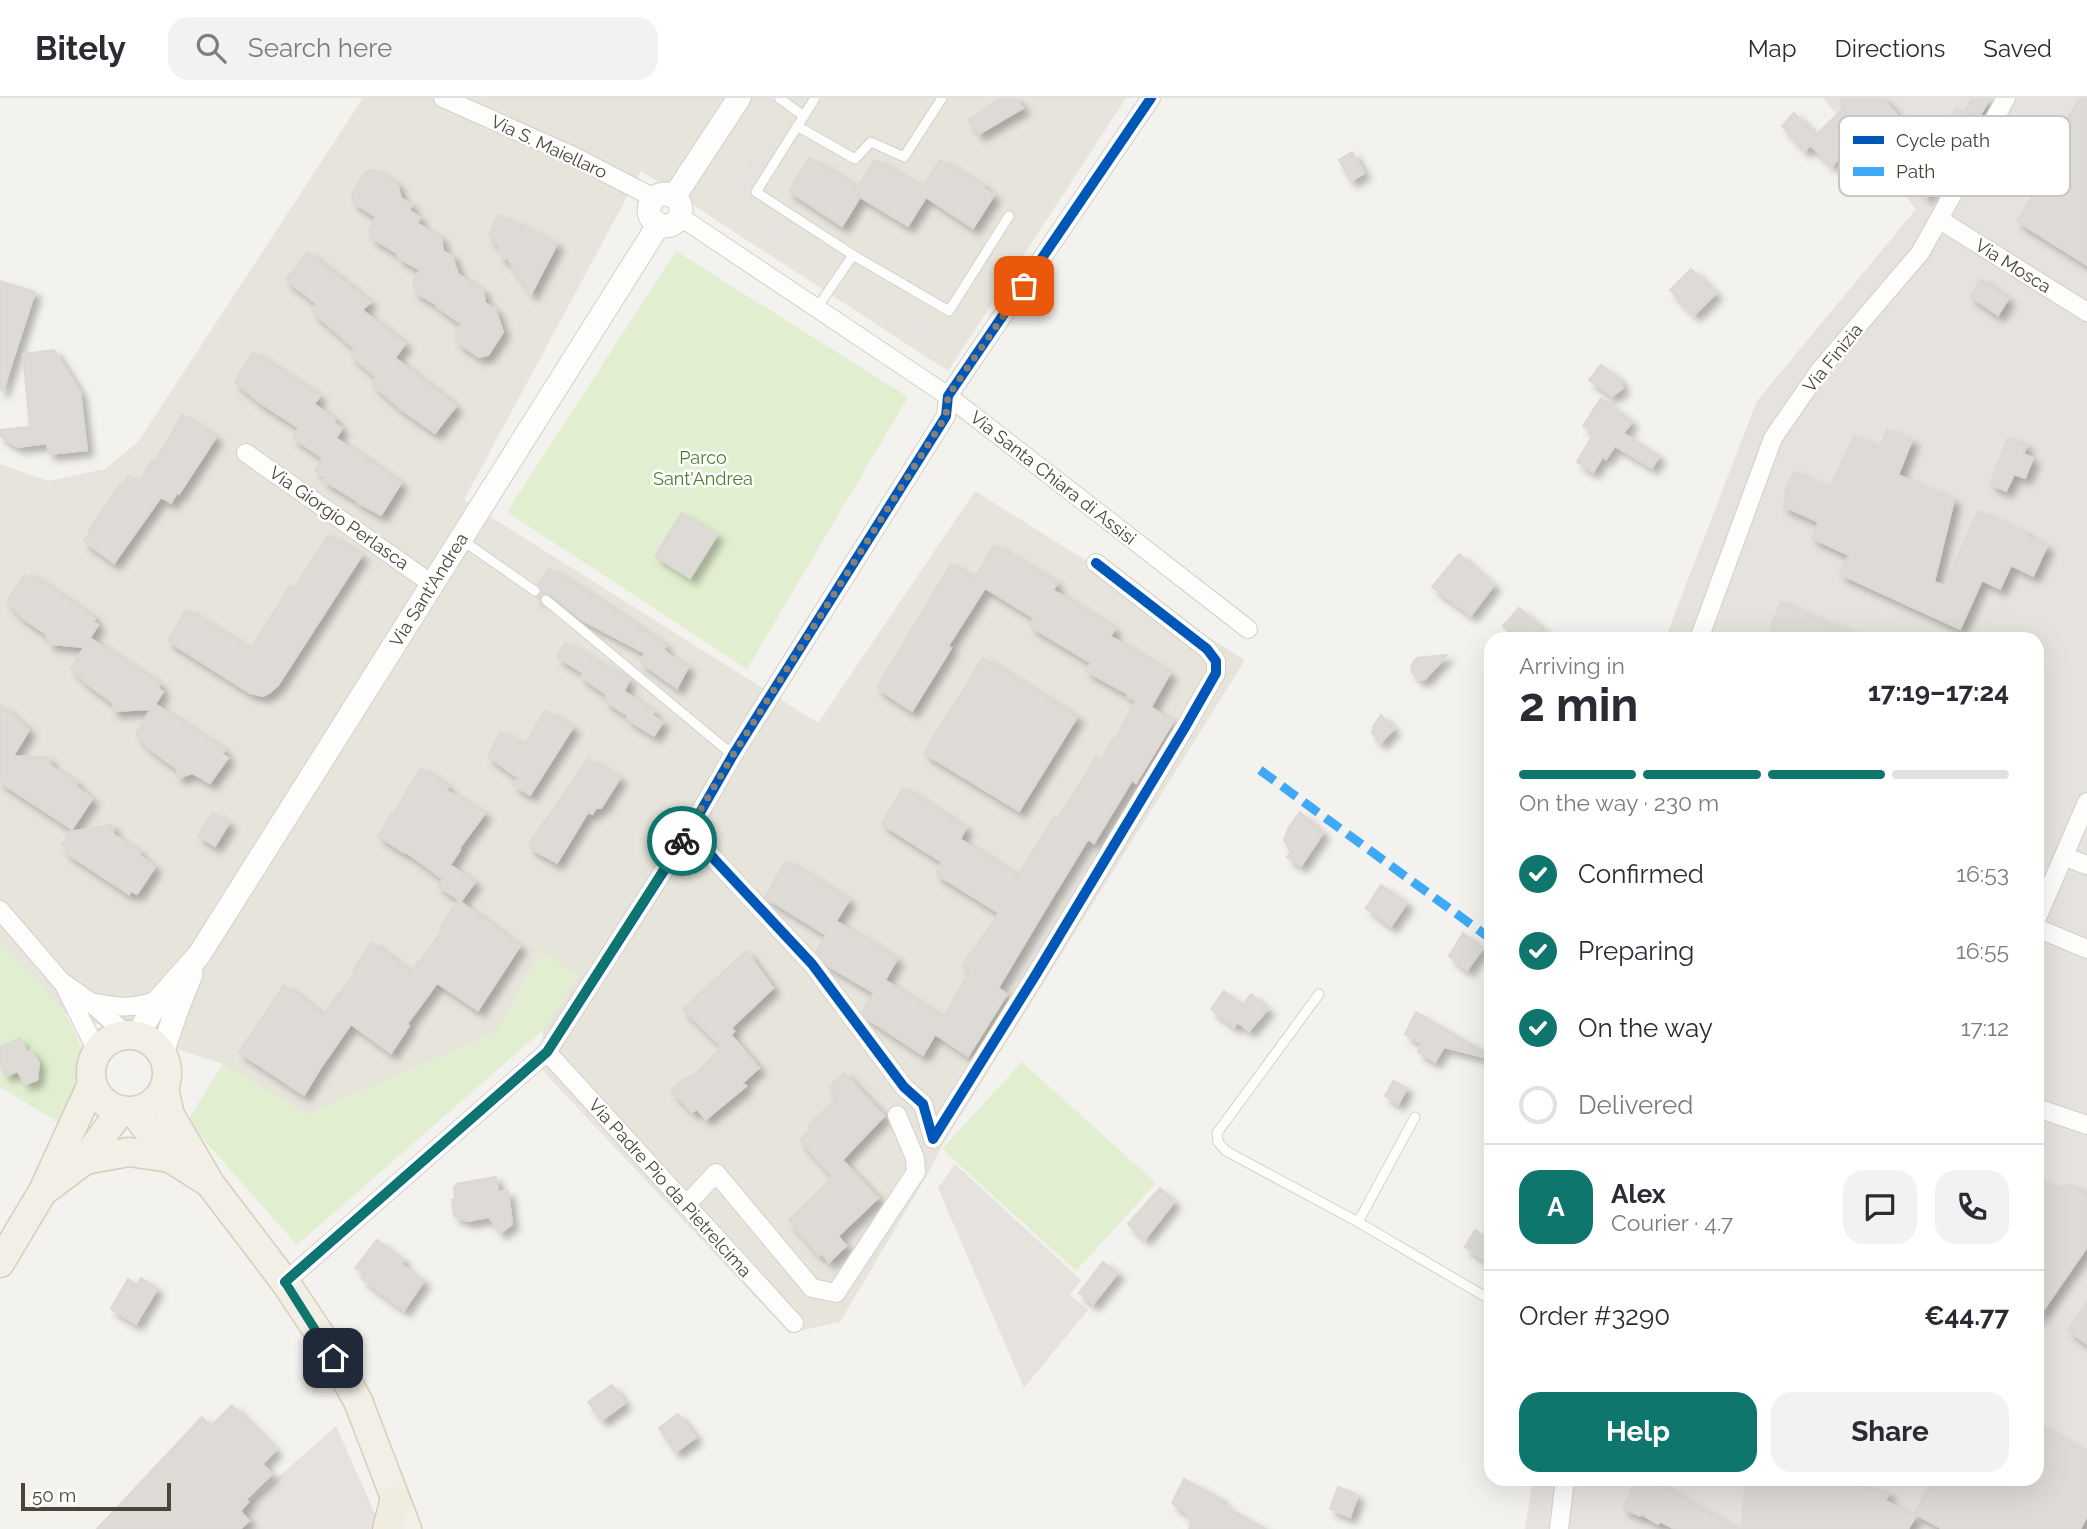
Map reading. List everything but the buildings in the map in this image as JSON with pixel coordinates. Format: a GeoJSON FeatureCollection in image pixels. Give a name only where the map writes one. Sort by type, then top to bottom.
{"type":"FeatureCollection","features":[{"type":"Feature","properties":{"kind":"main road"},"geometry":{"type":"LineString","coordinates":[[131,1035],[155,1045],[162,1053]]}},
{"type":"Feature","properties":{"kind":"main road","name":"Via Sant'Andrea"},"geometry":{"type":"LineString","coordinates":[[97,1051],[115,1037],[131,1035]]}},
{"type":"Feature","properties":{"kind":"main road"},"geometry":{"type":"LineString","coordinates":[[97,1051],[90,1073],[92,1084],[103,1101],[127,1111],[170,1158],[211,1185],[285,1282],[321,1336],[358,1401],[392,1515],[407,1529]]}},
{"type":"Feature","properties":{"kind":"main road","name":"Via Sant'Andrea"},"geometry":{"type":"LineString","coordinates":[[162,1053],[167,1065],[164,1088],[170,1115],[211,1185]]}},
{"type":"Feature","properties":{"kind":"main road"},"geometry":{"type":"LineString","coordinates":[[0,1263],[43,1192],[92,1084]]}},
{"type":"Feature","properties":{"kind":"main road"},"geometry":{"type":"LineString","coordinates":[[43,1192],[85,1160],[127,1111],[152,1104],[164,1088]]}},
{"type":"Feature","properties":{"kind":"main road"},"geometry":{"type":"LineString","coordinates":[[85,1160],[129,1152],[170,1158]]}},
{"type":"Feature","properties":{"kind":"street","name":"Via S. Maiellaro"},"geometry":{"type":"LineString","coordinates":[[443,98],[573,156],[667,209]]}},
{"type":"Feature","properties":{"kind":"street","name":"Via Sant'Andrea"},"geometry":{"type":"LineString","coordinates":[[131,1035],[199,955],[739,98]]}},
{"type":"Feature","properties":{"kind":"street"},"geometry":{"type":"LineString","coordinates":[[285,1282],[547,1052],[690,830],[733,755],[946,416],[948,396],[1151,98]]}},
{"type":"Feature","properties":{"kind":"street","name":"Via Finizia"},"geometry":{"type":"LineString","coordinates":[[1996,116],[2006,98]]}},
{"type":"Feature","properties":{"kind":"street","name":"Via Finizia"},"geometry":{"type":"LineString","coordinates":[[1702,632],[1773,438],[1820,370],[1920,253],[1953,196]]}},
{"type":"Feature","properties":{"kind":"street","name":"Via Santa Chiara di Assisi"},"geometry":{"type":"LineString","coordinates":[[667,209],[948,396],[1248,629]]}},
{"type":"Feature","properties":{"kind":"street","name":"Via Mosca"},"geometry":{"type":"LineString","coordinates":[[1940,220],[2087,312]]}},
{"type":"Feature","properties":{"kind":"street","name":"Via Giorgio Perlasca"},"geometry":{"type":"LineString","coordinates":[[246,453],[432,584]]}},
{"type":"Feature","properties":{"kind":"street"},"geometry":{"type":"LineString","coordinates":[[690,830],[812,964],[904,1087],[923,1104],[933,1139],[1071,917],[1216,673],[1216,660],[1207,649],[1096,563]]}},
{"type":"Feature","properties":{"kind":"street"},"geometry":{"type":"LineString","coordinates":[[2044,903],[2087,802]]}},
{"type":"Feature","properties":{"kind":"street"},"geometry":{"type":"LineString","coordinates":[[2065,857],[2087,865]]}},
{"type":"Feature","properties":{"kind":"street"},"geometry":{"type":"LineString","coordinates":[[0,910],[61,981],[97,1051]]}},
{"type":"Feature","properties":{"kind":"street"},"geometry":{"type":"LineString","coordinates":[[2044,931],[2087,949]]}},
{"type":"Feature","properties":{"kind":"street","name":"Via Sant'Andrea"},"geometry":{"type":"LineString","coordinates":[[162,1053],[199,955]]}},
{"type":"Feature","properties":{"kind":"street"},"geometry":{"type":"LineString","coordinates":[[61,981],[131,1035]]}},
{"type":"Feature","properties":{"kind":"street"},"geometry":{"type":"LineString","coordinates":[[89,1001],[137,1007],[159,1000]]}},
{"type":"Feature","properties":{"kind":"street","name":"Via Padre Pio da Pietrelcima"},"geometry":{"type":"LineString","coordinates":[[547,1052],[794,1323]]}},
{"type":"Feature","properties":{"kind":"street"},"geometry":{"type":"LineString","coordinates":[[2044,1110],[2087,1125]]}},
{"type":"Feature","properties":{"kind":"street"},"geometry":{"type":"LineString","coordinates":[[686,1205],[716,1173],[812,1288],[836,1293],[916,1172],[915,1158],[897,1115]]}},
{"type":"Feature","properties":{"kind":"street"},"geometry":{"type":"LineString","coordinates":[[1559,1529],[1564,1486]]}},
{"type":"Feature","properties":{"kind":"lane"},"geometry":{"type":"LineString","coordinates":[[779,98],[804,116]]}},
{"type":"Feature","properties":{"kind":"lane"},"geometry":{"type":"LineString","coordinates":[[815,98],[755,192],[853,255],[949,311],[1009,216]]}},
{"type":"Feature","properties":{"kind":"lane"},"geometry":{"type":"LineString","coordinates":[[797,127],[855,159],[872,142],[904,157],[942,98]]}},
{"type":"Feature","properties":{"kind":"lane"},"geometry":{"type":"LineString","coordinates":[[817,308],[853,255]]}},
{"type":"Feature","properties":{"kind":"lane"},"geometry":{"type":"LineString","coordinates":[[461,539],[535,591]]}},
{"type":"Feature","properties":{"kind":"lane"},"geometry":{"type":"LineString","coordinates":[[546,600],[733,755]]}},
{"type":"Feature","properties":{"kind":"lane"},"geometry":{"type":"LineString","coordinates":[[1319,994],[1217,1133],[1218,1142],[1226,1152],[1358,1222],[1484,1296]]}},
{"type":"Feature","properties":{"kind":"lane"},"geometry":{"type":"LineString","coordinates":[[1358,1222],[1415,1117]]}},
{"type":"Feature","properties":{"kind":"shaded area"},"geometry":{"type":"Polygon","coordinates":[[[363,98],[1126,98],[948,371],[641,171],[464,500],[818,723],[975,491],[1245,660],[943,1144],[840,1322],[789,1333],[542,1070],[543,1030],[578,976],[541,952],[497,1032],[307,1115],[223,1064],[66,1014],[0,943],[0,464],[48,481],[105,469],[138,442],[363,98]]]}},
{"type":"Feature","properties":{"kind":"shaded area"},"geometry":{"type":"Polygon","coordinates":[[[1823,98],[2087,98],[2087,1529],[1525,1529],[1532,1486],[2044,1486],[2044,632],[1668,632],[1757,401],[1916,209],[1905,196],[2070,196],[2070,116],[1839,117],[1823,98]]]}},
{"type":"Feature","properties":{"kind":"shaded area"},"geometry":{"type":"Polygon","coordinates":[[[762,139],[775,147],[740,201],[728,194],[762,139]]]}},
{"type":"Feature","properties":{"kind":"shaded area"},"geometry":{"type":"Polygon","coordinates":[[[740,201],[812,249],[804,261],[732,212],[740,201]]]}},
{"type":"Feature","properties":{"kind":"shaded area"},"geometry":{"type":"Polygon","coordinates":[[[875,291],[938,330],[930,344],[866,305],[875,291]]]}},
{"type":"Feature","properties":{"kind":"shaded area"},"geometry":{"type":"Polygon","coordinates":[[[955,1164],[1081,1280],[1070,1295],[1088,1310],[1024,1388],[938,1188],[955,1164]]]}},
{"type":"Feature","properties":{"kind":"shaded area"},"geometry":{"type":"Polygon","coordinates":[[[336,1426],[376,1516],[372,1529],[96,1529],[141,1482],[155,1496],[240,1511],[336,1426]]]}},
{"type":"Feature","properties":{"kind":"green space","name":"Parco Sant'Andrea"},"geometry":{"type":"Polygon","coordinates":[[[676,251],[908,397],[747,669],[507,512],[676,251]]]}},
{"type":"Feature","properties":{"kind":"green space"},"geometry":{"type":"Polygon","coordinates":[[[0,943],[61,1009],[81,1048],[83,1069],[79,1091],[59,1123],[0,1087],[0,943]]]}},
{"type":"Feature","properties":{"kind":"green space"},"geometry":{"type":"Polygon","coordinates":[[[542,951],[578,975],[543,1030],[297,1245],[187,1121],[223,1064],[307,1115],[497,1032],[542,951]]]}},
{"type":"Feature","properties":{"kind":"green space"},"geometry":{"type":"Polygon","coordinates":[[[1022,1062],[1156,1183],[1076,1271],[942,1149],[1022,1062]]]}},
{"type":"Feature","properties":{"kind":"marked path"},"geometry":{"type":"LineString","coordinates":[[1260,770],[1484,934]]}},
{"type":"Feature","properties":{"kind":"cycle path"},"geometry":{"type":"LineString","coordinates":[[285,1282],[547,1052],[690,830],[733,755],[946,416],[948,396],[1151,98]]}},
{"type":"Feature","properties":{"kind":"cycle path"},"geometry":{"type":"LineString","coordinates":[[690,830],[812,964],[904,1087],[923,1104],[933,1139],[1035,976],[1216,673],[1216,661],[1207,649],[1096,563]]}},
{"type":"Feature","properties":{"kind":"way so far"},"geometry":{"type":"LineString","coordinates":[[682,841],[946,416],[948,396],[1024,286]]}},
{"type":"Feature","properties":{"kind":"route"},"geometry":{"type":"LineString","coordinates":[[333,1358],[285,1282],[547,1052],[682,841]]}}]}
